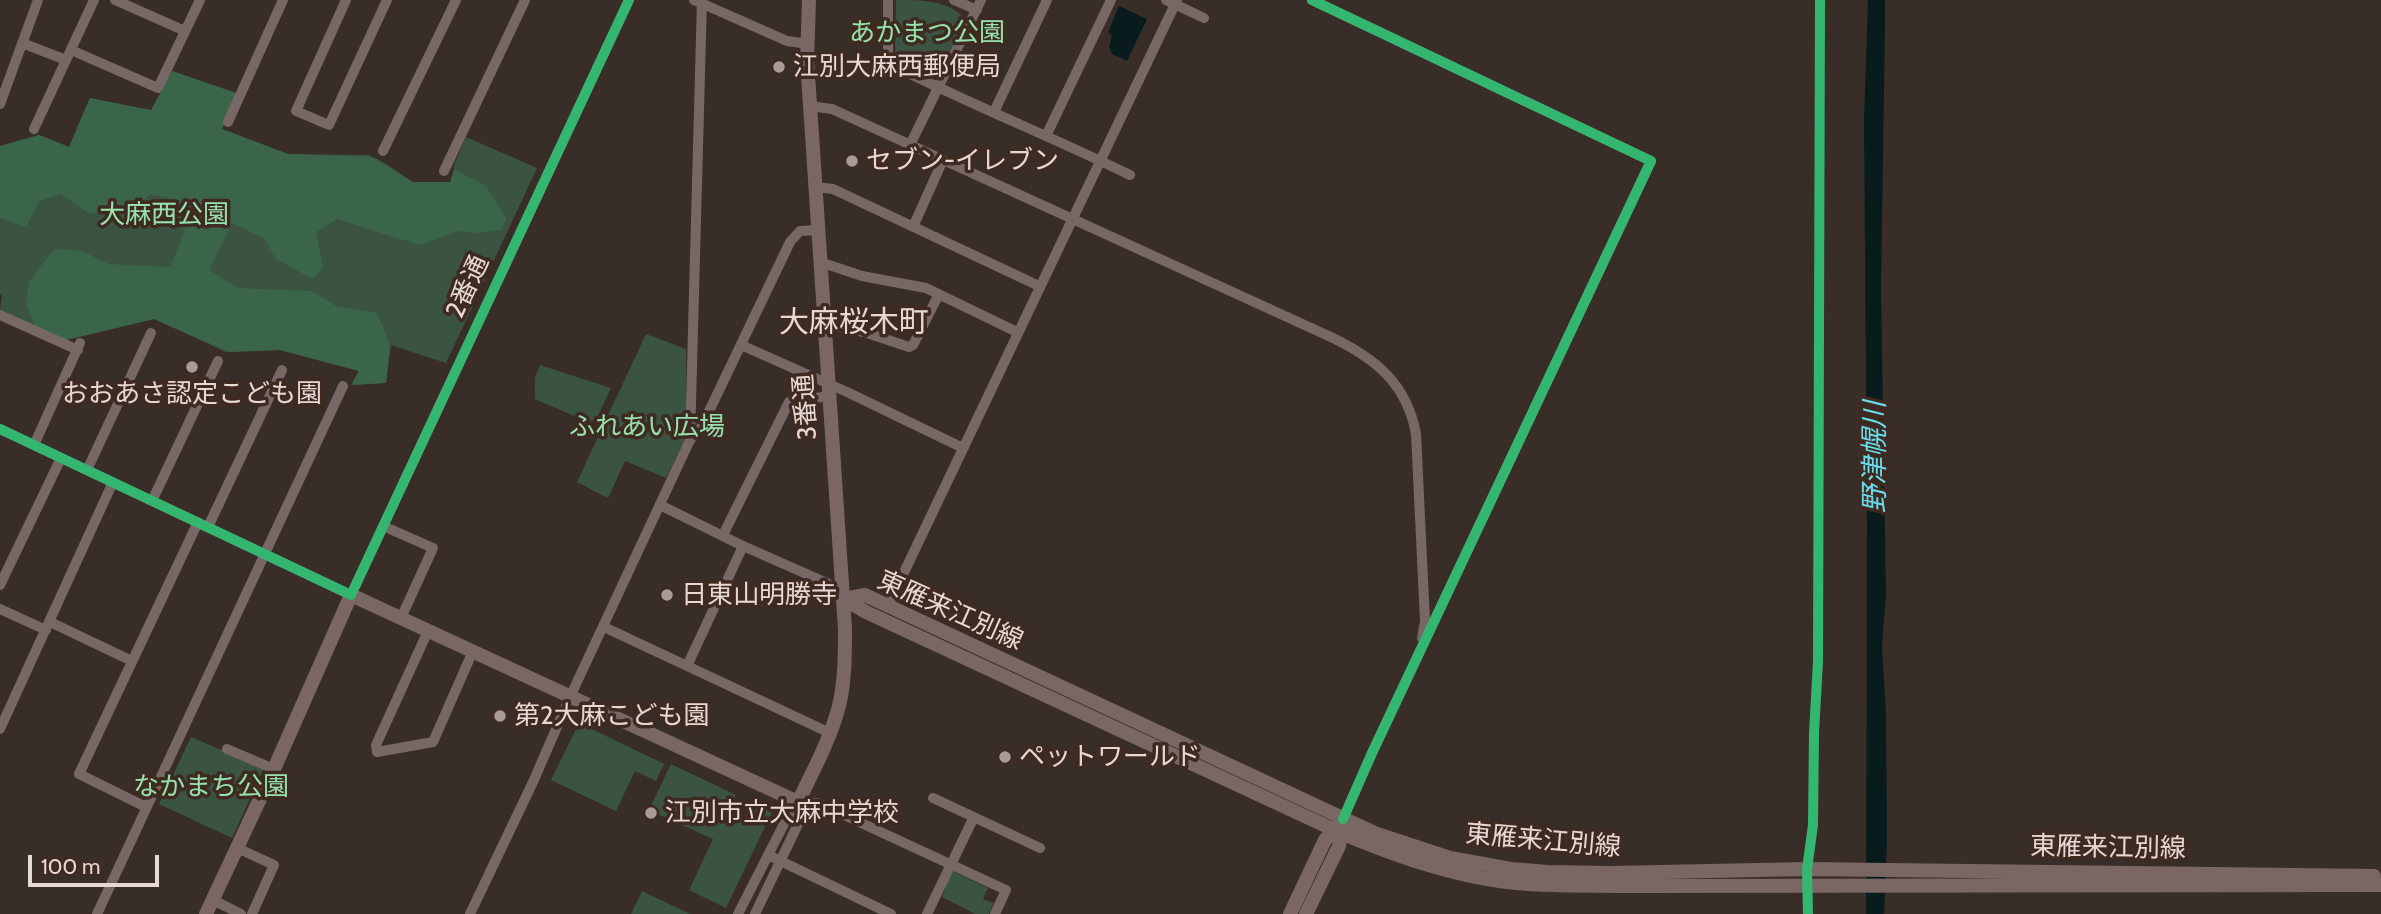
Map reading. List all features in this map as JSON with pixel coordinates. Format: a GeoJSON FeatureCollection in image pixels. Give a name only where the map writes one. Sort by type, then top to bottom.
{"type":"FeatureCollection","features":[{"type":"Feature","properties":{"kind":"main road","name":"3番通"},"geometry":{"type":"LineString","coordinates":[[798,803],[830,733],[839,706],[844,674],[844,599],[809,106],[807,60],[810,0]]}},
{"type":"Feature","properties":{"kind":"main road"},"geometry":{"type":"LineString","coordinates":[[351,594],[798,803]]}},
{"type":"Feature","properties":{"kind":"main road","name":"2番通"},"geometry":{"type":"LineString","coordinates":[[206,914],[351,594]]}},
{"type":"Feature","properties":{"kind":"main road","name":"東雁来江別線"},"geometry":{"type":"LineString","coordinates":[[844,599],[865,595],[1339,827],[1377,834],[1450,858],[1511,869],[1612,873],[1820,869],[1942,878],[2381,885]]}},
{"type":"Feature","properties":{"kind":"main road","name":"東雁来江別線"},"geometry":{"type":"LineString","coordinates":[[844,599],[866,612],[1414,861],[1508,882],[1630,886],[1821,886],[1942,878],[2381,876]]}},
{"type":"Feature","properties":{"kind":"main road"},"geometry":{"type":"LineString","coordinates":[[1290,914],[1325,840],[1339,827]]}},
{"type":"Feature","properties":{"kind":"main road"},"geometry":{"type":"LineString","coordinates":[[1306,914],[1339,846],[1339,827]]}},
{"type":"Feature","properties":{"kind":"street"},"geometry":{"type":"LineString","coordinates":[[0,104],[38,0]]}},
{"type":"Feature","properties":{"kind":"street"},"geometry":{"type":"LineString","coordinates":[[33,129],[94,0]]}},
{"type":"Feature","properties":{"kind":"street"},"geometry":{"type":"LineString","coordinates":[[115,0],[186,31]]}},
{"type":"Feature","properties":{"kind":"street"},"geometry":{"type":"LineString","coordinates":[[22,43],[68,55],[159,88],[200,0]]}},
{"type":"Feature","properties":{"kind":"street"},"geometry":{"type":"LineString","coordinates":[[228,122],[283,0]]}},
{"type":"Feature","properties":{"kind":"street"},"geometry":{"type":"LineString","coordinates":[[346,0],[296,111],[329,125],[387,0]]}},
{"type":"Feature","properties":{"kind":"street"},"geometry":{"type":"LineString","coordinates":[[383,151],[456,0]]}},
{"type":"Feature","properties":{"kind":"street"},"geometry":{"type":"LineString","coordinates":[[444,171],[525,0]]}},
{"type":"Feature","properties":{"kind":"street","name":"2番通"},"geometry":{"type":"LineString","coordinates":[[351,594],[629,0]]}},
{"type":"Feature","properties":{"kind":"street"},"geometry":{"type":"LineString","coordinates":[[888,0],[888,63],[938,89],[1130,175]]}},
{"type":"Feature","properties":{"kind":"street"},"geometry":{"type":"LineString","coordinates":[[911,145],[979,5],[954,0]]}},
{"type":"Feature","properties":{"kind":"street"},"geometry":{"type":"LineString","coordinates":[[994,112],[1047,0]]}},
{"type":"Feature","properties":{"kind":"street"},"geometry":{"type":"LineString","coordinates":[[1046,136],[1111,0]]}},
{"type":"Feature","properties":{"kind":"street"},"geometry":{"type":"LineString","coordinates":[[1312,0],[1651,161],[1339,827]]}},
{"type":"Feature","properties":{"kind":"street"},"geometry":{"type":"LineString","coordinates":[[690,440],[699,1],[788,41],[809,44]]}},
{"type":"Feature","properties":{"kind":"street"},"geometry":{"type":"LineString","coordinates":[[888,606],[1039,286],[1074,220],[1173,1],[1204,18]]}},
{"type":"Feature","properties":{"kind":"street"},"geometry":{"type":"LineString","coordinates":[[809,106],[832,109],[1356,349],[1376,364],[1394,383],[1412,416],[1416,434],[1424,621],[1418,655]]}},
{"type":"Feature","properties":{"kind":"street"},"geometry":{"type":"LineString","coordinates":[[913,227],[943,160]]}},
{"type":"Feature","properties":{"kind":"street"},"geometry":{"type":"LineString","coordinates":[[816,187],[833,189],[1039,286]]}},
{"type":"Feature","properties":{"kind":"street"},"geometry":{"type":"LineString","coordinates":[[470,914],[690,440],[701,428],[790,242],[800,231],[818,230]]}},
{"type":"Feature","properties":{"kind":"street"},"geometry":{"type":"LineString","coordinates":[[820,262],[862,276],[926,288],[1017,332]]}},
{"type":"Feature","properties":{"kind":"street"},"geometry":{"type":"LineString","coordinates":[[824,324],[913,345],[939,294]]}},
{"type":"Feature","properties":{"kind":"street"},"geometry":{"type":"LineString","coordinates":[[0,314],[79,346],[34,445]]}},
{"type":"Feature","properties":{"kind":"street"},"geometry":{"type":"LineString","coordinates":[[87,470],[151,332]]}},
{"type":"Feature","properties":{"kind":"street"},"geometry":{"type":"LineString","coordinates":[[741,345],[829,391],[962,448]]}},
{"type":"Feature","properties":{"kind":"street"},"geometry":{"type":"LineString","coordinates":[[152,501],[218,360]]}},
{"type":"Feature","properties":{"kind":"street"},"geometry":{"type":"LineString","coordinates":[[146,807],[79,774],[132,662],[282,370]]}},
{"type":"Feature","properties":{"kind":"street"},"geometry":{"type":"LineString","coordinates":[[97,914],[343,386]]}},
{"type":"Feature","properties":{"kind":"street"},"geometry":{"type":"LineString","coordinates":[[723,535],[789,402],[829,391]]}},
{"type":"Feature","properties":{"kind":"street"},"geometry":{"type":"LineString","coordinates":[[0,429],[351,594]]}},
{"type":"Feature","properties":{"kind":"street"},"geometry":{"type":"LineString","coordinates":[[0,585],[3,571],[61,458]]}},
{"type":"Feature","properties":{"kind":"street"},"geometry":{"type":"LineString","coordinates":[[0,729],[113,482]]}},
{"type":"Feature","properties":{"kind":"street"},"geometry":{"type":"LineString","coordinates":[[660,505],[827,583],[844,599]]}},
{"type":"Feature","properties":{"kind":"street"},"geometry":{"type":"LineString","coordinates":[[383,526],[433,548],[401,618]]}},
{"type":"Feature","properties":{"kind":"street"},"geometry":{"type":"LineString","coordinates":[[687,666],[743,546]]}},
{"type":"Feature","properties":{"kind":"street"},"geometry":{"type":"LineString","coordinates":[[0,609],[48,626],[132,662]]}},
{"type":"Feature","properties":{"kind":"street"},"geometry":{"type":"LineString","coordinates":[[604,627],[830,733]]}},
{"type":"Feature","properties":{"kind":"street"},"geometry":{"type":"LineString","coordinates":[[428,631],[376,745],[377,752],[433,742],[473,651]]}},
{"type":"Feature","properties":{"kind":"street"},"geometry":{"type":"LineString","coordinates":[[227,750],[274,769]]}},
{"type":"Feature","properties":{"kind":"street"},"geometry":{"type":"LineString","coordinates":[[933,797],[1040,848]]}},
{"type":"Feature","properties":{"kind":"street"},"geometry":{"type":"LineString","coordinates":[[798,803],[818,803],[1006,890],[995,914]]}},
{"type":"Feature","properties":{"kind":"street","name":"3番通"},"geometry":{"type":"LineString","coordinates":[[738,914],[787,818],[798,803]]}},
{"type":"Feature","properties":{"kind":"street","name":"3番通"},"geometry":{"type":"LineString","coordinates":[[755,914],[798,824],[798,803]]}},
{"type":"Feature","properties":{"kind":"street"},"geometry":{"type":"LineString","coordinates":[[927,914],[974,817]]}},
{"type":"Feature","properties":{"kind":"street"},"geometry":{"type":"LineString","coordinates":[[237,848],[274,865],[252,914]]}},
{"type":"Feature","properties":{"kind":"street"},"geometry":{"type":"LineString","coordinates":[[768,855],[891,914]]}},
{"type":"Feature","properties":{"kind":"street"},"geometry":{"type":"LineString","coordinates":[[213,900],[241,914]]}},
{"type":"Feature","properties":{"kind":"green space","name":"あかまつ公園"},"geometry":{"type":"Polygon","coordinates":[[[896,0],[943,5],[952,8],[965,20],[941,75],[934,77],[899,62],[895,57],[896,0]]]}},
{"type":"Feature","properties":{"kind":"green space","name":"大麻西公園"},"geometry":{"type":"Polygon","coordinates":[[[172,71],[236,93],[222,129],[288,154],[369,155],[413,182],[453,182],[454,165],[466,137],[537,168],[446,363],[391,345],[386,383],[351,385],[359,371],[280,350],[226,352],[154,319],[66,340],[0,310],[0,146],[39,135],[69,147],[90,98],[150,113],[172,71]]]}},
{"type":"Feature","properties":{"kind":"green space","name":"大麻西公園"},"geometry":{"type":"Polygon","coordinates":[[[172,71],[236,93],[222,129],[288,154],[371,157],[413,182],[450,182],[454,169],[486,186],[506,218],[502,230],[477,233],[459,231],[420,245],[337,219],[316,232],[323,267],[313,279],[276,259],[264,238],[232,223],[209,270],[238,288],[312,291],[336,306],[377,313],[390,345],[386,383],[351,385],[359,371],[280,350],[230,352],[154,319],[66,340],[35,326],[26,304],[29,282],[54,249],[82,251],[108,264],[170,267],[183,236],[186,202],[151,194],[130,211],[88,213],[61,194],[39,201],[26,227],[0,218],[0,146],[39,135],[69,147],[90,98],[151,110],[172,71]]]}},
{"type":"Feature","properties":{"kind":"green space","name":"ふれあい広場"},"geometry":{"type":"Polygon","coordinates":[[[646,334],[686,349],[686,437],[666,478],[625,461],[608,498],[577,482],[646,334]]]}},
{"type":"Feature","properties":{"kind":"green space"},"geometry":{"type":"Polygon","coordinates":[[[540,365],[611,388],[596,420],[588,422],[535,399],[535,378],[540,365]]]}},
{"type":"Feature","properties":{"kind":"green space"},"geometry":{"type":"Polygon","coordinates":[[[579,723],[664,764],[656,781],[635,771],[616,811],[551,780],[579,723]]]}},
{"type":"Feature","properties":{"kind":"green space","name":"なかまち公園"},"geometry":{"type":"Polygon","coordinates":[[[191,737],[264,768],[232,838],[159,804],[191,737]]]}},
{"type":"Feature","properties":{"kind":"green space"},"geometry":{"type":"Polygon","coordinates":[[[671,764],[736,795],[727,815],[749,825],[758,806],[772,812],[726,908],[689,890],[713,839],[649,810],[671,764]]]}},
{"type":"Feature","properties":{"kind":"green space"},"geometry":{"type":"Polygon","coordinates":[[[952,871],[988,888],[983,899],[994,903],[989,914],[975,914],[942,897],[952,871]]]}},
{"type":"Feature","properties":{"kind":"green space"},"geometry":{"type":"Polygon","coordinates":[[[642,891],[690,914],[631,914],[642,891]]]}},
{"type":"Feature","properties":{"kind":"water","name":"野津幌川"},"geometry":{"type":"Polygon","coordinates":[[[1868,0],[1885,0],[1881,289],[1886,594],[1882,646],[1886,714],[1887,840],[1884,914],[1866,914],[1864,120],[1868,0]]]}},
{"type":"Feature","properties":{"kind":"water"},"geometry":{"type":"Polygon","coordinates":[[[1119,6],[1147,19],[1127,61],[1112,54],[1109,47],[1112,36],[1108,32],[1119,6]]]}},
{"type":"Feature","properties":{"kind":"cycle path"},"geometry":{"type":"LineString","coordinates":[[0,429],[351,595],[629,0]]}},
{"type":"Feature","properties":{"kind":"cycle path"},"geometry":{"type":"LineString","coordinates":[[1312,0],[1651,161],[1343,819]]}},
{"type":"Feature","properties":{"kind":"cycle path"},"geometry":{"type":"LineString","coordinates":[[1808,914],[1807,869],[1813,825],[1818,661],[1820,0]]}},
{"type":"Feature","properties":{"kind":"place","name":"江別大麻西郵便局"},"geometry":{"type":"Point","coordinates":[779,67]}},
{"type":"Feature","properties":{"kind":"place","name":"セブン-イレブン"},"geometry":{"type":"Point","coordinates":[852,161]}},
{"type":"Feature","properties":{"kind":"place","name":"おおあさ認定こども園"},"geometry":{"type":"Point","coordinates":[192,367]}},
{"type":"Feature","properties":{"kind":"place","name":"日東山明勝寺"},"geometry":{"type":"Point","coordinates":[667,595]}},
{"type":"Feature","properties":{"kind":"place","name":"第2大麻こども園"},"geometry":{"type":"Point","coordinates":[500,716]}},
{"type":"Feature","properties":{"kind":"place","name":"ペットワールド"},"geometry":{"type":"Point","coordinates":[1005,757]}},
{"type":"Feature","properties":{"kind":"place","name":"江別市立大麻中学校"},"geometry":{"type":"Point","coordinates":[651,813]}},
{"type":"Feature","properties":{"kind":"district","name":"大麻桜木町"},"geometry":{"type":"Point","coordinates":[854,323]}}]}
